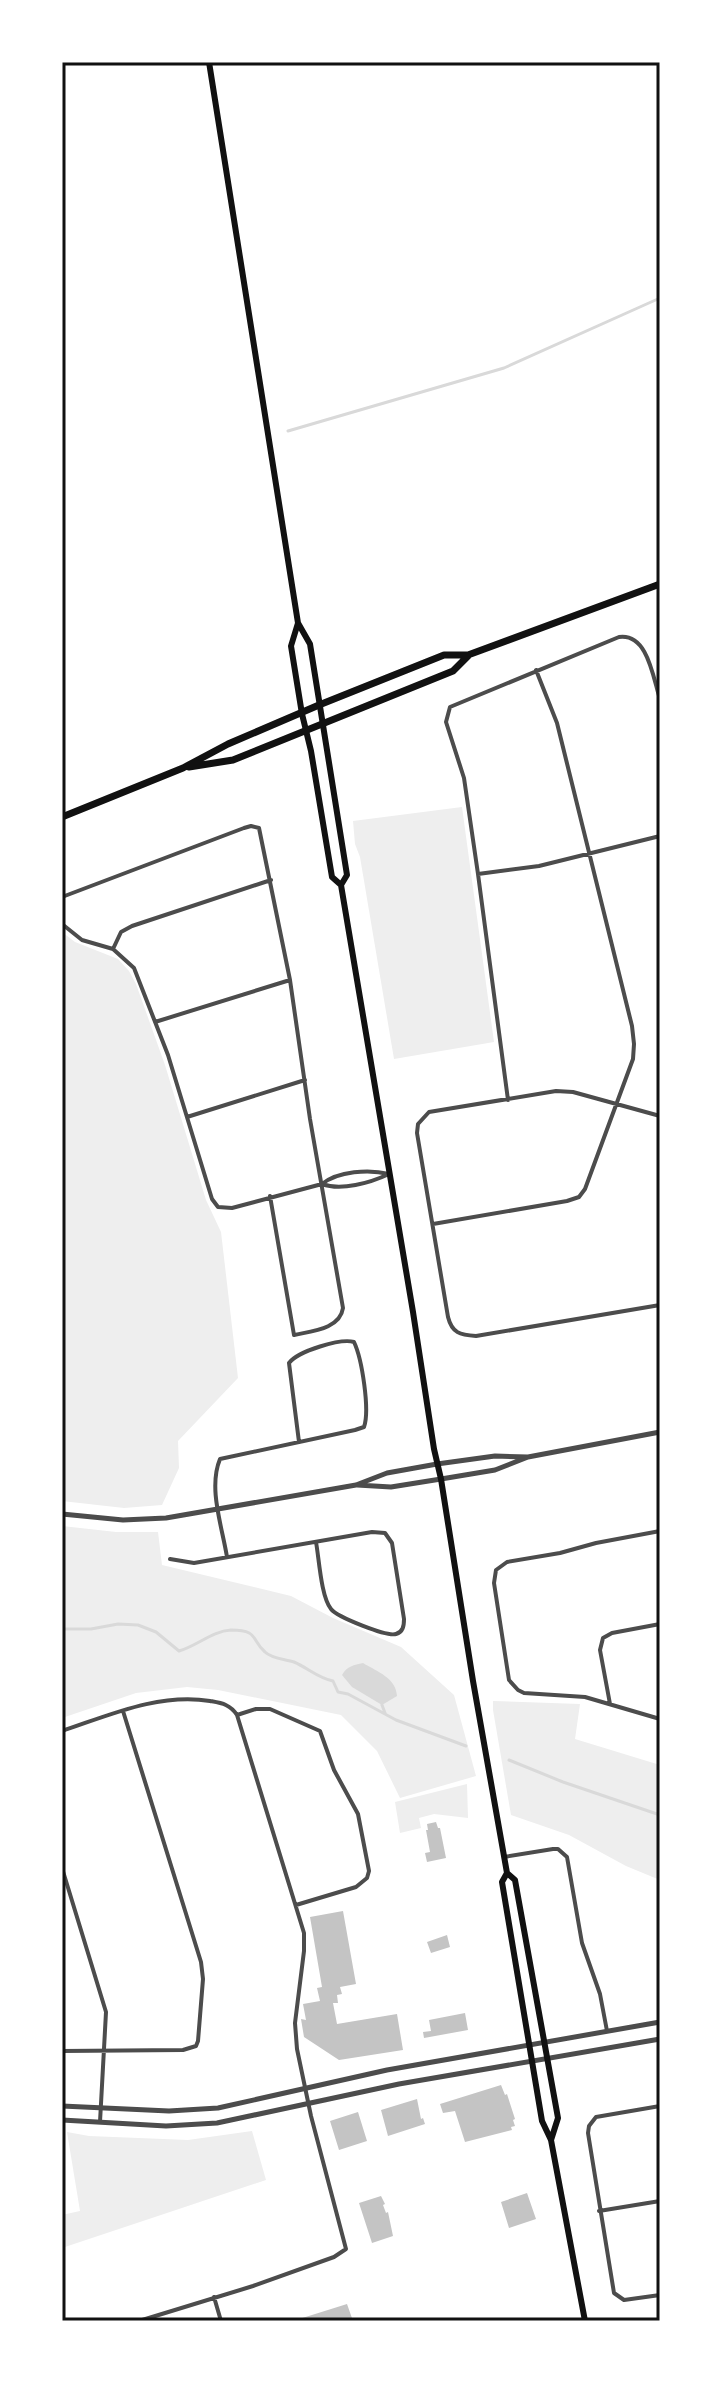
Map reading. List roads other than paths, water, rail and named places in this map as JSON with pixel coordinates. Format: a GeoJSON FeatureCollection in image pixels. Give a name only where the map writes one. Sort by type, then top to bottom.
{"type":"FeatureCollection","features":[{"type":"Feature","properties":{"kind":"main road"},"geometry":{"type":"LineString","coordinates":[[209,62],[298,623],[310,644],[323,724],[347,875],[341,885]]}},
{"type":"Feature","properties":{"kind":"main road"},"geometry":{"type":"LineString","coordinates":[[62,817],[183,768],[228,744],[319,705],[444,655],[468,655],[660,584]]}},
{"type":"Feature","properties":{"kind":"main road"},"geometry":{"type":"LineString","coordinates":[[298,623],[291,646],[302,714],[332,877],[341,885],[504,1857],[507,1873],[515,1880],[546,2042],[558,2118],[551,2140]]}},
{"type":"Feature","properties":{"kind":"main road"},"geometry":{"type":"LineString","coordinates":[[183,768],[233,760],[453,671],[468,655]]}},
{"type":"Feature","properties":{"kind":"main road"},"geometry":{"type":"LineString","coordinates":[[507,1873],[502,1882],[542,2121],[551,2140],[585,2321]]}},
{"type":"Feature","properties":{"kind":"street"},"geometry":{"type":"LineString","coordinates":[[508,1100],[464,778],[446,716],[454,705],[628,636],[636,639],[643,648],[660,699]]}},
{"type":"Feature","properties":{"kind":"street"},"geometry":{"type":"LineString","coordinates":[[433,1224],[579,1197],[585,1189],[633,1059],[634,1035],[590,854],[557,723],[536,670]]}},
{"type":"Feature","properties":{"kind":"street"},"geometry":{"type":"LineString","coordinates":[[62,897],[244,828],[256,827],[262,832],[290,980],[342,1312],[334,1324],[294,1335],[270,1196]]}},
{"type":"Feature","properties":{"kind":"street"},"geometry":{"type":"LineString","coordinates":[[478,874],[539,866],[660,836]]}},
{"type":"Feature","properties":{"kind":"street"},"geometry":{"type":"LineString","coordinates":[[113,949],[121,932],[132,926],[271,880]]}},
{"type":"Feature","properties":{"kind":"street"},"geometry":{"type":"LineString","coordinates":[[62,924],[82,940],[113,949],[134,968],[215,1204],[227,1209],[322,1184],[330,1178],[373,1170],[389,1174]]}},
{"type":"Feature","properties":{"kind":"street"},"geometry":{"type":"LineString","coordinates":[[155,1022],[290,980]]}},
{"type":"Feature","properties":{"kind":"street"},"geometry":{"type":"LineString","coordinates":[[187,1117],[305,1080]]}},
{"type":"Feature","properties":{"kind":"street"},"geometry":{"type":"LineString","coordinates":[[660,1116],[565,1091],[429,1112],[418,1124],[417,1133],[448,1317],[452,1328],[460,1334],[476,1336],[660,1305]]}},
{"type":"Feature","properties":{"kind":"street"},"geometry":{"type":"LineString","coordinates":[[322,1184],[331,1187],[366,1183],[389,1174]]}},
{"type":"Feature","properties":{"kind":"street"},"geometry":{"type":"LineString","coordinates":[[227,1557],[215,1482],[220,1459],[299,1442],[364,1427],[366,1409],[359,1356],[354,1342],[345,1340],[291,1359],[289,1367],[299,1442]]}},
{"type":"Feature","properties":{"kind":"street"},"geometry":{"type":"LineString","coordinates":[[356,1485],[391,1487],[495,1470],[528,1457],[660,1432]]}},
{"type":"Feature","properties":{"kind":"street"},"geometry":{"type":"LineString","coordinates":[[62,1514],[133,1520],[166,1518],[356,1485],[387,1473],[437,1464],[495,1456],[528,1457]]}},
{"type":"Feature","properties":{"kind":"street"},"geometry":{"type":"LineString","coordinates":[[660,1531],[507,1562],[496,1570],[494,1577],[509,1680],[513,1685],[524,1693],[577,1695],[660,1719]]}},
{"type":"Feature","properties":{"kind":"street"},"geometry":{"type":"LineString","coordinates":[[170,1559],[194,1563],[316,1542],[379,1532],[385,1533],[390,1538],[404,1619],[403,1629],[390,1635],[332,1611],[327,1601],[316,1542]]}},
{"type":"Feature","properties":{"kind":"street"},"geometry":{"type":"LineString","coordinates":[[610,1704],[600,1650],[603,1638],[612,1633],[660,1624]]}},
{"type":"Feature","properties":{"kind":"street"},"geometry":{"type":"LineString","coordinates":[[62,1731],[153,1702],[196,1700],[224,1704],[237,1715],[296,1905],[304,1942],[296,2037],[308,2103],[346,2249],[334,2257],[139,2321]]}},
{"type":"Feature","properties":{"kind":"street"},"geometry":{"type":"LineString","coordinates":[[237,1715],[256,1709],[270,1709],[320,1731],[334,1770],[358,1814],[369,1871],[367,1878],[356,1887],[296,1905]]}},
{"type":"Feature","properties":{"kind":"street"},"geometry":{"type":"LineString","coordinates":[[62,2051],[183,2050],[196,2046],[199,2034],[203,1979],[197,1949],[123,1711]]}},
{"type":"Feature","properties":{"kind":"street"},"geometry":{"type":"LineString","coordinates":[[504,1857],[553,1849],[558,1849],[567,1857],[582,1943],[600,1994],[607,2031]]}},
{"type":"Feature","properties":{"kind":"street"},"geometry":{"type":"LineString","coordinates":[[62,1868],[104,2004],[100,2122]]}},
{"type":"Feature","properties":{"kind":"street"},"geometry":{"type":"LineString","coordinates":[[62,2106],[208,2110],[387,2070],[660,2022]]}},
{"type":"Feature","properties":{"kind":"street"},"geometry":{"type":"LineString","coordinates":[[62,2120],[202,2125],[399,2084],[660,2039]]}},
{"type":"Feature","properties":{"kind":"street"},"geometry":{"type":"LineString","coordinates":[[660,2106],[596,2117],[588,2133],[614,2293],[624,2300],[660,2295]]}},
{"type":"Feature","properties":{"kind":"street"},"geometry":{"type":"LineString","coordinates":[[599,2211],[660,2201]]}},
{"type":"Feature","properties":{"kind":"street"},"geometry":{"type":"LineString","coordinates":[[214,2297],[221,2321]]}},
{"type":"Feature","properties":{"kind":"waterway"},"geometry":{"type":"LineString","coordinates":[[288,431],[504,368],[660,298]]}},
{"type":"Feature","properties":{"kind":"waterway"},"geometry":{"type":"LineString","coordinates":[[62,1629],[138,1625],[156,1632],[179,1651],[224,1631],[246,1632],[268,1654],[294,1662],[333,1681],[338,1692],[348,1694],[396,1720],[466,1746]]}},
{"type":"Feature","properties":{"kind":"waterway"},"geometry":{"type":"LineString","coordinates":[[382,1705],[385,1713]]}},
{"type":"Feature","properties":{"kind":"waterway"},"geometry":{"type":"LineString","coordinates":[[509,1760],[660,1815]]}}]}
